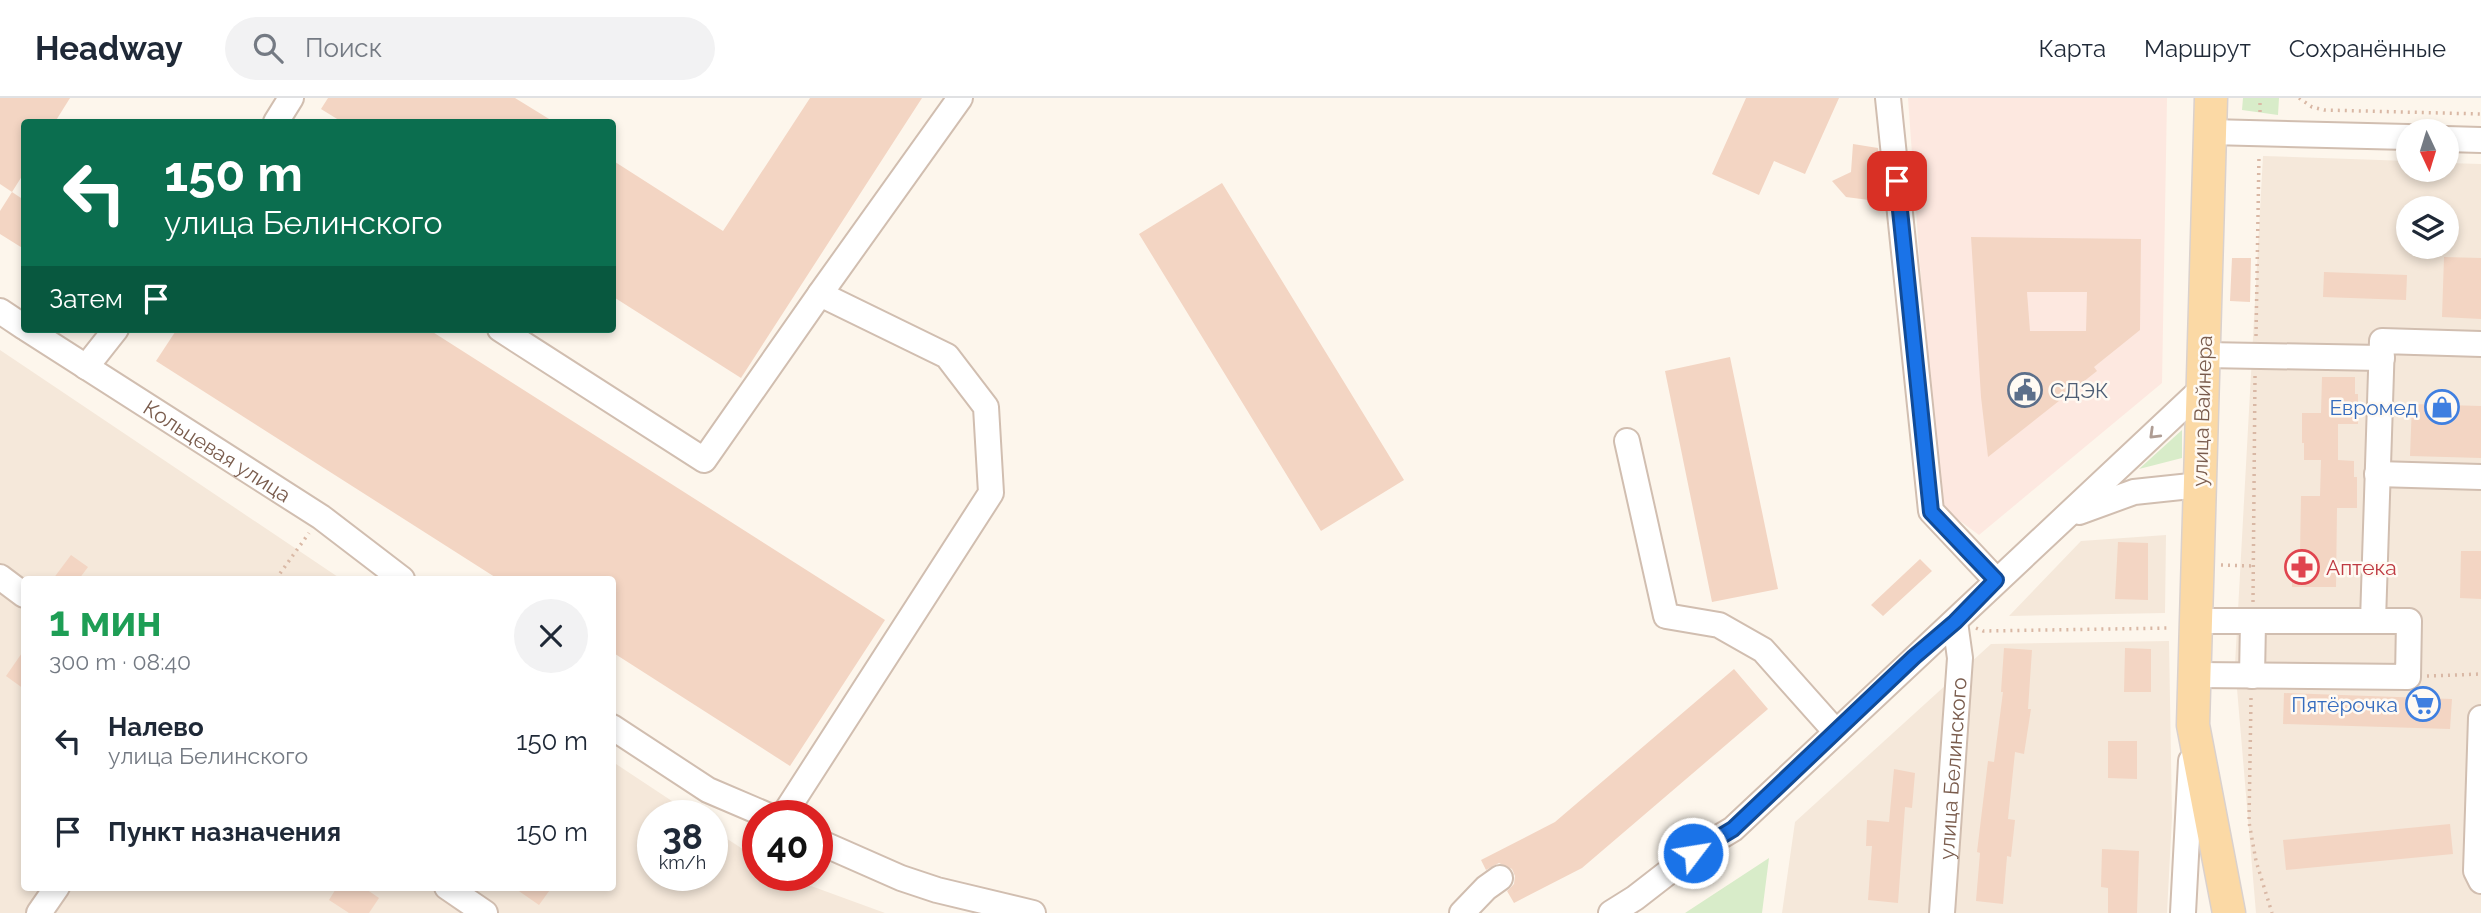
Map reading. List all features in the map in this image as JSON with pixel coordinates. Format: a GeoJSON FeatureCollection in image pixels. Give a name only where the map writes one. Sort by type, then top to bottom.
{"type":"FeatureCollection","features":[{"type":"Feature","properties":{"kind":"main road","name":"улица Вайнера"},"geometry":{"type":"LineString","coordinates":[[2211,98],[2198,564],[2184,625],[2195,675],[2193,725],[2229,913]]}},
{"type":"Feature","properties":{"kind":"street"},"geometry":{"type":"LineString","coordinates":[[278,119],[291,98]]}},
{"type":"Feature","properties":{"kind":"street"},"geometry":{"type":"LineString","coordinates":[[506,333],[704,460],[960,98]]}},
{"type":"Feature","properties":{"kind":"street"},"geometry":{"type":"LineString","coordinates":[[1888,98],[1931,512],[1996,580]]}},
{"type":"Feature","properties":{"kind":"street"},"geometry":{"type":"LineString","coordinates":[[2210,132],[2396,137]]}},
{"type":"Feature","properties":{"kind":"street"},"geometry":{"type":"LineString","coordinates":[[2459,139],[2481,140]]}},
{"type":"Feature","properties":{"kind":"street"},"geometry":{"type":"LineString","coordinates":[[793,800],[991,493],[986,407],[947,356],[820,294]]}},
{"type":"Feature","properties":{"kind":"street","name":"Кольцевая улица"},"geometry":{"type":"LineString","coordinates":[[0,312],[21,325]]}},
{"type":"Feature","properties":{"kind":"street","name":"Кольцевая улица"},"geometry":{"type":"LineString","coordinates":[[34,333],[321,517],[398,576]]}},
{"type":"Feature","properties":{"kind":"street"},"geometry":{"type":"LineString","coordinates":[[86,367],[113,333]]}},
{"type":"Feature","properties":{"kind":"street"},"geometry":{"type":"LineString","coordinates":[[2373,621],[2382,341],[2481,344]]}},
{"type":"Feature","properties":{"kind":"street"},"geometry":{"type":"LineString","coordinates":[[2205,355],[2382,358]]}},
{"type":"Feature","properties":{"kind":"street"},"geometry":{"type":"LineString","coordinates":[[1611,913],[1693,853],[1733,829],[2204,387]]}},
{"type":"Feature","properties":{"kind":"street"},"geometry":{"type":"LineString","coordinates":[[1626,440],[1666,616],[1719,625],[1763,650],[1836,732]]}},
{"type":"Feature","properties":{"kind":"street"},"geometry":{"type":"LineString","coordinates":[[2377,474],[2481,477]]}},
{"type":"Feature","properties":{"kind":"street"},"geometry":{"type":"LineString","coordinates":[[2069,516],[2134,492],[2200,485]]}},
{"type":"Feature","properties":{"kind":"street"},"geometry":{"type":"LineString","coordinates":[[0,578],[21,593]]}},
{"type":"Feature","properties":{"kind":"street"},"geometry":{"type":"LineString","coordinates":[[2184,625],[2409,621],[2408,677],[2195,675]]}},
{"type":"Feature","properties":{"kind":"street","name":"улица Белинского"},"geometry":{"type":"LineString","coordinates":[[1942,913],[1960,658],[1955,622]]}},
{"type":"Feature","properties":{"kind":"street"},"geometry":{"type":"LineString","coordinates":[[2252,676],[2253,622]]}},
{"type":"Feature","properties":{"kind":"street"},"geometry":{"type":"LineString","coordinates":[[2481,718],[2476,871],[2481,881]]}},
{"type":"Feature","properties":{"kind":"street","name":"улица Вайнера"},"geometry":{"type":"LineString","coordinates":[[2183,913],[2193,725]]}},
{"type":"Feature","properties":{"kind":"street"},"geometry":{"type":"LineString","coordinates":[[616,730],[708,790],[742,804]]}},
{"type":"Feature","properties":{"kind":"street"},"geometry":{"type":"LineString","coordinates":[[833,848],[901,878],[1034,913]]}},
{"type":"Feature","properties":{"kind":"street"},"geometry":{"type":"LineString","coordinates":[[1462,913],[1486,888],[1500,878]]}},
{"type":"Feature","properties":{"kind":"street"},"geometry":{"type":"LineString","coordinates":[[39,913],[54,891]]}},
{"type":"Feature","properties":{"kind":"street"},"geometry":{"type":"LineString","coordinates":[[453,891],[485,913]]}},
{"type":"Feature","properties":{"kind":"path"},"geometry":{"type":"LineString","coordinates":[[2299,98],[2312,107],[2324,110],[2481,114]]}},
{"type":"Feature","properties":{"kind":"path"},"geometry":{"type":"LineString","coordinates":[[278,576],[321,517]]}},
{"type":"Feature","properties":{"kind":"path"},"geometry":{"type":"LineString","coordinates":[[2198,564],[2254,566]]}},
{"type":"Feature","properties":{"kind":"path"},"geometry":{"type":"LineString","coordinates":[[1955,622],[1983,631],[2184,625]]}},
{"type":"Feature","properties":{"kind":"path"},"geometry":{"type":"LineString","coordinates":[[2408,677],[2481,674]]}},
{"type":"Feature","properties":{"kind":"path"},"geometry":{"type":"LineString","coordinates":[[2252,676],[2249,822],[2256,861],[2272,913]]}},
{"type":"Feature","properties":{"kind":"shaded area"},"geometry":{"type":"Polygon","coordinates":[[[1908,98],[2167,98],[2162,383],[1979,535],[1937,504],[1908,98]]]}},
{"type":"Feature","properties":{"kind":"shaded area"},"geometry":{"type":"Polygon","coordinates":[[[2263,156],[2396,161],[2396,182],[2459,182],[2459,163],[2481,164],[2481,913],[2256,913],[2235,665],[2263,156]]]}},
{"type":"Feature","properties":{"kind":"shaded area"},"geometry":{"type":"Polygon","coordinates":[[[0,350],[337,576],[21,576],[21,891],[616,891],[616,764],[670,800],[637,800],[637,891],[728,891],[728,839],[742,849],[742,891],[825,891],[885,913],[0,913],[0,350]]]}},
{"type":"Feature","properties":{"kind":"shaded area"},"geometry":{"type":"Polygon","coordinates":[[[2166,535],[2165,613],[2009,616],[2081,541],[2166,535]]]}},
{"type":"Feature","properties":{"kind":"shaded area"},"geometry":{"type":"Polygon","coordinates":[[[2169,641],[2172,817],[2167,913],[1782,913],[1795,822],[1991,644],[2169,641]]]}},
{"type":"Feature","properties":{"kind":"green space"},"geometry":{"type":"Polygon","coordinates":[[[2243,98],[2279,98],[2278,115],[2242,110],[2243,98]]]}},
{"type":"Feature","properties":{"kind":"green space"},"geometry":{"type":"Polygon","coordinates":[[[2182,430],[2182,458],[2139,469],[2182,430]]]}},
{"type":"Feature","properties":{"kind":"green space"},"geometry":{"type":"Polygon","coordinates":[[[1769,858],[1762,913],[1685,913],[1769,858]]]}},
{"type":"Feature","properties":{"kind":"building"},"geometry":{"type":"Polygon","coordinates":[[[0,98],[70,98],[57,119],[21,119],[21,178],[12,192],[0,184],[0,98]]]}},
{"type":"Feature","properties":{"kind":"building"},"geometry":{"type":"Polygon","coordinates":[[[328,98],[515,98],[549,119],[337,119],[321,109],[328,98]]]}},
{"type":"Feature","properties":{"kind":"building"},"geometry":{"type":"Polygon","coordinates":[[[810,98],[922,98],[741,378],[616,299],[616,163],[723,231],[810,98]]]}},
{"type":"Feature","properties":{"kind":"building"},"geometry":{"type":"Polygon","coordinates":[[[1746,98],[1839,98],[1805,174],[1774,161],[1759,195],[1712,174],[1746,98]]]}},
{"type":"Feature","properties":{"kind":"building"},"geometry":{"type":"Polygon","coordinates":[[[1853,144],[1878,148],[1884,202],[1846,197],[1832,181],[1851,172],[1853,144]]]}},
{"type":"Feature","properties":{"kind":"building"},"geometry":{"type":"Polygon","coordinates":[[[1222,183],[1404,480],[1321,531],[1139,234],[1222,183]]]}},
{"type":"Feature","properties":{"kind":"building"},"geometry":{"type":"Polygon","coordinates":[[[12,192],[21,198],[21,247],[0,234],[0,211],[12,192]]]}},
{"type":"Feature","properties":{"kind":"building"},"geometry":{"type":"Polygon","coordinates":[[[1971,237],[2141,239],[2140,330],[2094,367],[2097,371],[1988,457],[1981,397],[1971,237]],[[2027,292],[2030,331],[2086,331],[2087,292],[2027,292]]]}},
{"type":"Feature","properties":{"kind":"building"},"geometry":{"type":"Polygon","coordinates":[[[2232,258],[2251,258],[2250,302],[2230,301],[2232,258]]]}},
{"type":"Feature","properties":{"kind":"building"},"geometry":{"type":"Polygon","coordinates":[[[2481,258],[2481,319],[2442,317],[2444,259],[2481,258]]]}},
{"type":"Feature","properties":{"kind":"building"},"geometry":{"type":"Polygon","coordinates":[[[2324,272],[2407,275],[2406,300],[2323,297],[2324,272]]]}},
{"type":"Feature","properties":{"kind":"building"},"geometry":{"type":"Polygon","coordinates":[[[174,333],[434,333],[885,620],[790,766],[616,655],[616,576],[493,576],[156,361],[174,333]]]}},
{"type":"Feature","properties":{"kind":"building"},"geometry":{"type":"Polygon","coordinates":[[[1730,357],[1778,589],[1712,602],[1665,371],[1730,357]]]}},
{"type":"Feature","properties":{"kind":"building"},"geometry":{"type":"Polygon","coordinates":[[[2322,377],[2355,377],[2358,424],[2338,424],[2338,460],[2354,461],[2357,508],[2337,508],[2336,587],[2292,587],[2292,554],[2300,554],[2301,496],[2320,496],[2321,460],[2304,460],[2302,413],[2321,413],[2322,377]]]}},
{"type":"Feature","properties":{"kind":"building"},"geometry":{"type":"Polygon","coordinates":[[[2412,404],[2481,406],[2481,458],[2410,456],[2412,404]]]}},
{"type":"Feature","properties":{"kind":"building"},"geometry":{"type":"Polygon","coordinates":[[[2118,542],[2148,543],[2148,600],[2115,599],[2118,542]]]}},
{"type":"Feature","properties":{"kind":"building"},"geometry":{"type":"Polygon","coordinates":[[[2461,551],[2481,551],[2481,599],[2460,598],[2461,551]]]}},
{"type":"Feature","properties":{"kind":"building"},"geometry":{"type":"Polygon","coordinates":[[[71,555],[88,567],[81,576],[55,576],[71,555]]]}},
{"type":"Feature","properties":{"kind":"building"},"geometry":{"type":"Polygon","coordinates":[[[1920,559],[1932,571],[1883,616],[1871,605],[1920,559]]]}},
{"type":"Feature","properties":{"kind":"building"},"geometry":{"type":"Polygon","coordinates":[[[2004,648],[2032,650],[2028,709],[2031,709],[2024,754],[2015,752],[2008,819],[2015,820],[2011,857],[2007,856],[2003,904],[1976,901],[1980,853],[1977,852],[1988,761],[1994,762],[2003,692],[2004,648]]]}},
{"type":"Feature","properties":{"kind":"building"},"geometry":{"type":"Polygon","coordinates":[[[2125,648],[2151,649],[2151,692],[2124,692],[2125,648]]]}},
{"type":"Feature","properties":{"kind":"building"},"geometry":{"type":"Polygon","coordinates":[[[21,654],[21,687],[6,676],[21,654]]]}},
{"type":"Feature","properties":{"kind":"building"},"geometry":{"type":"Polygon","coordinates":[[[1734,669],[1768,709],[1582,868],[1514,903],[1507,891],[1514,884],[1512,869],[1499,863],[1486,870],[1481,860],[1555,822],[1734,669]]]}},
{"type":"Feature","properties":{"kind":"building"},"geometry":{"type":"Polygon","coordinates":[[[2284,693],[2452,699],[2450,729],[2283,724],[2284,693]]]}},
{"type":"Feature","properties":{"kind":"building"},"geometry":{"type":"Polygon","coordinates":[[[2108,741],[2137,741],[2137,779],[2108,778],[2108,741]]]}},
{"type":"Feature","properties":{"kind":"building"},"geometry":{"type":"Polygon","coordinates":[[[1894,769],[1915,773],[1912,808],[1905,807],[1898,903],[1868,900],[1872,846],[1866,846],[1867,820],[1889,822],[1894,769]]]}},
{"type":"Feature","properties":{"kind":"building"},"geometry":{"type":"Polygon","coordinates":[[[2450,824],[2453,854],[2286,870],[2283,840],[2450,824]]]}},
{"type":"Feature","properties":{"kind":"building"},"geometry":{"type":"Polygon","coordinates":[[[2102,849],[2139,851],[2137,913],[2108,913],[2108,888],[2101,887],[2102,849]]]}},
{"type":"Feature","properties":{"kind":"building"},"geometry":{"type":"Polygon","coordinates":[[[335,891],[369,891],[379,898],[369,913],[349,913],[329,900],[335,891]]]}},
{"type":"Feature","properties":{"kind":"building"},"geometry":{"type":"Polygon","coordinates":[[[519,891],[549,891],[539,905],[519,891]]]}},
{"type":"Feature","properties":{"kind":"place","name":"СДЭК"},"geometry":{"type":"Point","coordinates":[2025,390]}},
{"type":"Feature","properties":{"kind":"place","name":"Евромед"},"geometry":{"type":"Point","coordinates":[2442,407]}},
{"type":"Feature","properties":{"kind":"place","name":"Аптека"},"geometry":{"type":"Point","coordinates":[2302,567]}},
{"type":"Feature","properties":{"kind":"place","name":"Пятёрочка"},"geometry":{"type":"Point","coordinates":[2423,704]}},
{"type":"Feature","properties":{"kind":"route"},"geometry":{"type":"LineString","coordinates":[[1693,853],[1733,829],[1914,657],[1955,622],[1996,580],[1931,512],[1897,181]]}}]}
